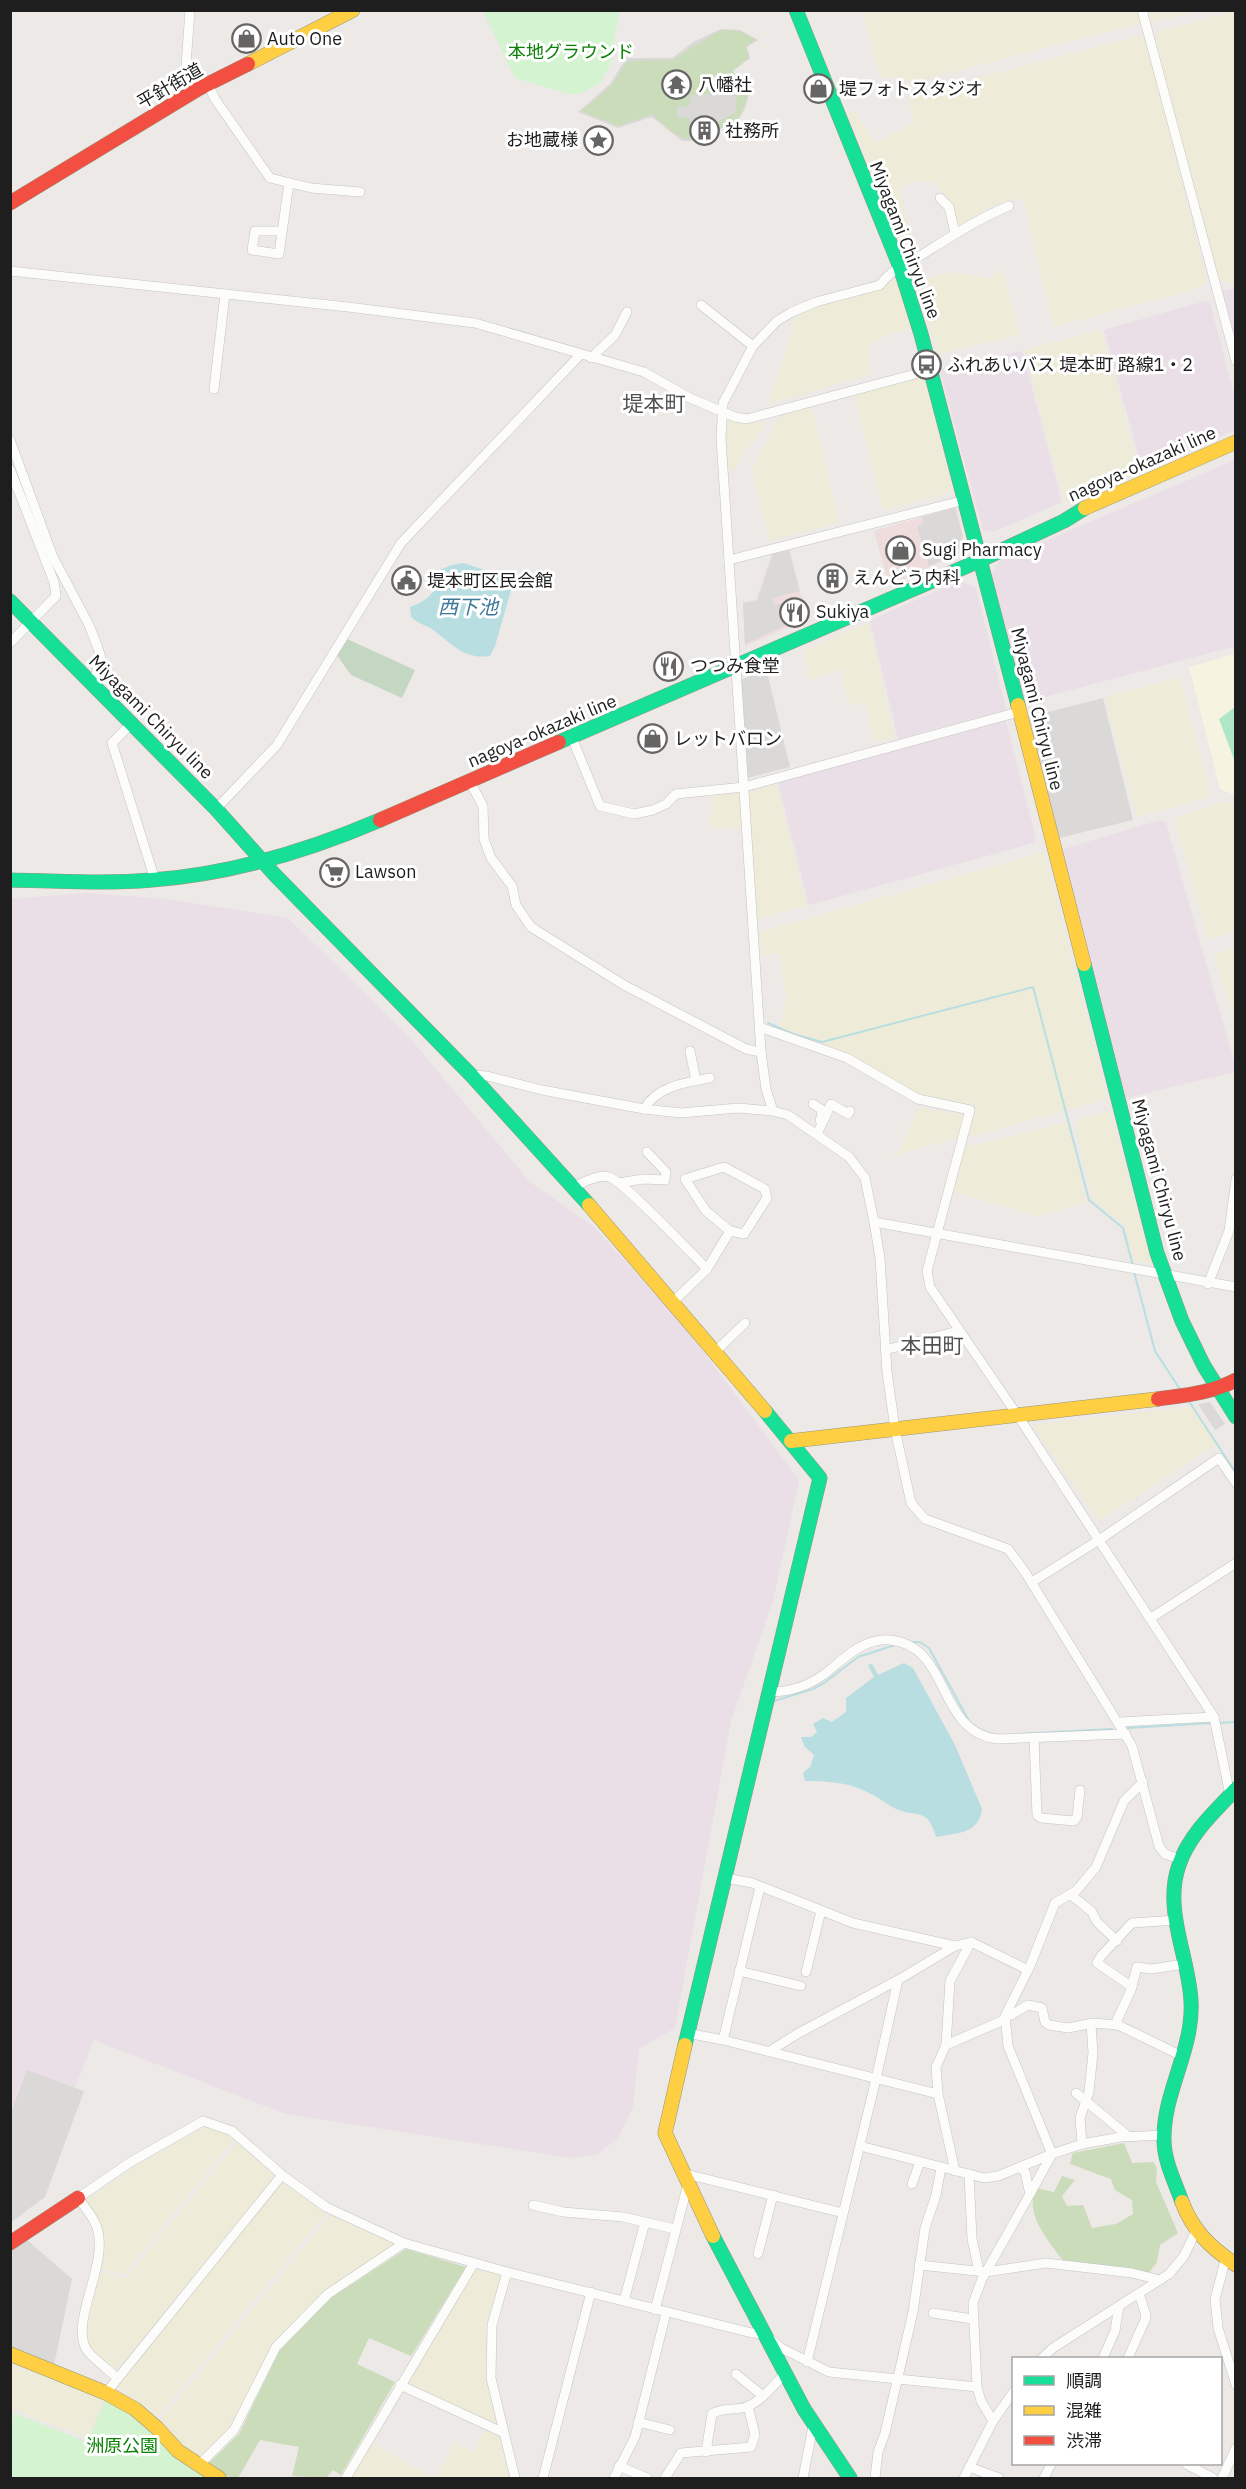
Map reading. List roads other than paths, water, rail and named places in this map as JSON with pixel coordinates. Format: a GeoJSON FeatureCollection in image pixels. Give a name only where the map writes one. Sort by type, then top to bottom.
{"type":"FeatureCollection","features":[{"type":"Feature","properties":{"kind":"street"},"geometry":{"type":"LineString","coordinates":[[190,10],[186,65],[215,99],[270,178],[311,188],[360,192]]}},
{"type":"Feature","properties":{"kind":"street","name":"平針街道"},"geometry":{"type":"LineString","coordinates":[[10,203],[203,87],[353,10]]}},
{"type":"Feature","properties":{"kind":"street","name":"Miyagami Chiryu line"},"geometry":{"type":"LineString","coordinates":[[796,10],[900,267],[930,370],[981,560],[1157,1254],[1182,1322],[1236,1418]]}},
{"type":"Feature","properties":{"kind":"street"},"geometry":{"type":"LineString","coordinates":[[1142,10],[1236,361]]}},
{"type":"Feature","properties":{"kind":"street"},"geometry":{"type":"LineString","coordinates":[[282,231],[289,183]]}},
{"type":"Feature","properties":{"kind":"street"},"geometry":{"type":"LineString","coordinates":[[940,198],[949,207],[955,233]]}},
{"type":"Feature","properties":{"kind":"street"},"geometry":{"type":"LineString","coordinates":[[773,1111],[766,1089],[759,1027],[721,410],[753,346],[777,321],[816,302],[880,285],[887,275],[955,233],[1009,206]]}},
{"type":"Feature","properties":{"kind":"street"},"geometry":{"type":"LineString","coordinates":[[10,271],[475,323],[644,372],[690,398],[735,417],[759,417],[773,411],[930,370]]}},
{"type":"Feature","properties":{"kind":"street"},"geometry":{"type":"LineString","coordinates":[[214,389],[225,294]]}},
{"type":"Feature","properties":{"kind":"street"},"geometry":{"type":"LineString","coordinates":[[701,305],[753,346]]}},
{"type":"Feature","properties":{"kind":"street"},"geometry":{"type":"LineString","coordinates":[[591,358],[615,335],[627,312]]}},
{"type":"Feature","properties":{"kind":"street"},"geometry":{"type":"LineString","coordinates":[[216,809],[278,744],[401,543],[580,355]]}},
{"type":"Feature","properties":{"kind":"street"},"geometry":{"type":"LineString","coordinates":[[10,440],[53,557],[89,625],[98,648],[101,658],[93,683]]}},
{"type":"Feature","properties":{"kind":"street","name":"nagoya-okazaki line"},"geometry":{"type":"LineString","coordinates":[[10,880],[117,882],[155,879],[262,861],[331,841],[981,560],[1064,521],[1076,512],[1236,441]]}},
{"type":"Feature","properties":{"kind":"street","name":"nagoya-okazaki line"},"geometry":{"type":"LineString","coordinates":[[1064,521],[1078,520],[1236,452]]}},
{"type":"Feature","properties":{"kind":"street"},"geometry":{"type":"LineString","coordinates":[[10,470],[54,582],[56,597],[10,643]]}},
{"type":"Feature","properties":{"kind":"street"},"geometry":{"type":"LineString","coordinates":[[729,560],[965,500]]}},
{"type":"Feature","properties":{"kind":"street","name":"Miyagami Chiryu line"},"geometry":{"type":"LineString","coordinates":[[10,601],[216,809],[262,861],[471,1075],[574,1187],[820,1478],[665,2133],[685,2179],[813,2426],[850,2478]]}},
{"type":"Feature","properties":{"kind":"street"},"geometry":{"type":"LineString","coordinates":[[572,738],[600,806],[634,814],[653,810],[666,804],[676,794],[744,787],[1018,712]]}},
{"type":"Feature","properties":{"kind":"street"},"geometry":{"type":"LineString","coordinates":[[132,723],[112,743],[155,879]]}},
{"type":"Feature","properties":{"kind":"street"},"geometry":{"type":"LineString","coordinates":[[470,782],[483,806],[484,840],[491,858],[512,886],[516,905],[531,927],[624,985],[746,1049],[761,1052]]}},
{"type":"Feature","properties":{"kind":"street"},"geometry":{"type":"LineString","coordinates":[[759,1027],[847,1058],[918,1099],[970,1110],[927,1271],[930,1287],[1100,1540],[1215,1718],[1233,1792],[1193,1834],[1180,1859],[1174,1888],[1177,1920],[1191,1995],[1191,2016],[1167,2112],[1164,2135],[1170,2170],[1185,2213],[1195,2233],[1231,2263],[1216,2291],[1215,2299],[1218,2328],[1236,2385]]}},
{"type":"Feature","properties":{"kind":"street"},"geometry":{"type":"LineString","coordinates":[[690,1051],[696,1081]]}},
{"type":"Feature","properties":{"kind":"street"},"geometry":{"type":"LineString","coordinates":[[471,1075],[488,1076],[542,1090],[645,1109],[681,1113],[738,1108],[773,1111],[788,1115],[849,1157],[865,1178],[874,1222],[880,1258],[885,1350],[895,1429],[907,1492],[917,1513],[942,1527],[1008,1550],[1032,1582],[1126,1734],[1143,1782],[1159,1846],[1166,1854],[1180,1859]]}},
{"type":"Feature","properties":{"kind":"street"},"geometry":{"type":"LineString","coordinates":[[645,1109],[649,1100],[668,1088],[710,1078]]}},
{"type":"Feature","properties":{"kind":"street"},"geometry":{"type":"LineString","coordinates":[[813,1104],[821,1110],[822,1116],[814,1133]]}},
{"type":"Feature","properties":{"kind":"street"},"geometry":{"type":"LineString","coordinates":[[814,1133],[831,1104],[848,1114],[850,1111]]}},
{"type":"Feature","properties":{"kind":"street"},"geometry":{"type":"LineString","coordinates":[[619,1183],[643,1179],[665,1180],[666,1172],[646,1152]]}},
{"type":"Feature","properties":{"kind":"street"},"geometry":{"type":"LineString","coordinates":[[724,1167],[765,1189],[767,1198],[744,1234],[730,1231],[706,1211],[685,1179],[724,1167]]}},
{"type":"Feature","properties":{"kind":"street"},"geometry":{"type":"LineString","coordinates":[[574,1187],[602,1177],[611,1177],[707,1269]]}},
{"type":"Feature","properties":{"kind":"street"},"geometry":{"type":"LineString","coordinates":[[1208,1284],[1229,1231],[1236,1179]]}},
{"type":"Feature","properties":{"kind":"street"},"geometry":{"type":"LineString","coordinates":[[874,1222],[1165,1273],[1208,1284],[1236,1287]]}},
{"type":"Feature","properties":{"kind":"street"},"geometry":{"type":"LineString","coordinates":[[673,1302],[707,1269],[730,1231]]}},
{"type":"Feature","properties":{"kind":"street"},"geometry":{"type":"LineString","coordinates":[[715,1352],[745,1323]]}},
{"type":"Feature","properties":{"kind":"street"},"geometry":{"type":"LineString","coordinates":[[885,1350],[958,1331]]}},
{"type":"Feature","properties":{"kind":"street"},"geometry":{"type":"LineString","coordinates":[[791,1441],[1197,1394],[1218,1389],[1236,1380]]}},
{"type":"Feature","properties":{"kind":"street"},"geometry":{"type":"LineString","coordinates":[[1032,1582],[1100,1540],[1219,1458],[1236,1483]]}},
{"type":"Feature","properties":{"kind":"street"},"geometry":{"type":"LineString","coordinates":[[1150,1618],[1236,1563]]}},
{"type":"Feature","properties":{"kind":"street"},"geometry":{"type":"LineString","coordinates":[[770,1692],[780,1692],[810,1682],[855,1650],[876,1641],[889,1640],[918,1651],[928,1660],[958,1716],[973,1732],[996,1739],[1126,1734]]}},
{"type":"Feature","properties":{"kind":"street"},"geometry":{"type":"LineString","coordinates":[[1119,1722],[1215,1718]]}},
{"type":"Feature","properties":{"kind":"street"},"geometry":{"type":"LineString","coordinates":[[1034,1738],[1037,1815],[1041,1818],[1074,1821],[1077,1817],[1080,1790]]}},
{"type":"Feature","properties":{"kind":"street"},"geometry":{"type":"LineString","coordinates":[[1052,2154],[1008,2046],[1005,2018],[1028,1970],[1055,1903],[1076,1891],[1096,1867],[1124,1801],[1143,1782]]}},
{"type":"Feature","properties":{"kind":"street"},"geometry":{"type":"LineString","coordinates":[[726,1878],[752,1883],[853,1923],[955,1946]]}},
{"type":"Feature","properties":{"kind":"street"},"geometry":{"type":"LineString","coordinates":[[723,2040],[760,1887]]}},
{"type":"Feature","properties":{"kind":"street"},"geometry":{"type":"LineString","coordinates":[[1070,1894],[1092,1912],[1097,1922],[1117,1941]]}},
{"type":"Feature","properties":{"kind":"street"},"geometry":{"type":"LineString","coordinates":[[806,1972],[821,1911]]}},
{"type":"Feature","properties":{"kind":"street"},"geometry":{"type":"LineString","coordinates":[[1132,1987],[1097,1963],[1101,1956],[1135,1921],[1177,1920]]}},
{"type":"Feature","properties":{"kind":"street"},"geometry":{"type":"LineString","coordinates":[[770,2052],[796,2034],[898,1980],[955,1946],[970,1942],[1028,1970]]}},
{"type":"Feature","properties":{"kind":"street"},"geometry":{"type":"LineString","coordinates":[[955,2171],[938,2094],[936,2067],[946,2045],[950,1981],[970,1942]]}},
{"type":"Feature","properties":{"kind":"street"},"geometry":{"type":"LineString","coordinates":[[1118,2025],[1118,2016],[1132,1987],[1137,1967],[1151,1969],[1185,1964]]}},
{"type":"Feature","properties":{"kind":"street"},"geometry":{"type":"LineString","coordinates":[[740,1971],[801,1986]]}},
{"type":"Feature","properties":{"kind":"street"},"geometry":{"type":"LineString","coordinates":[[807,2362],[898,1980]]}},
{"type":"Feature","properties":{"kind":"street"},"geometry":{"type":"LineString","coordinates":[[946,2045],[1011,2016],[1028,2005],[1042,2008],[1047,2024],[1068,2028],[1091,2024],[1118,2025],[1182,2056]]}},
{"type":"Feature","properties":{"kind":"street"},"geometry":{"type":"LineString","coordinates":[[1082,2144],[1080,2118],[1087,2101],[1093,2053],[1091,2024]]}},
{"type":"Feature","properties":{"kind":"street"},"geometry":{"type":"LineString","coordinates":[[687,2033],[938,2094]]}},
{"type":"Feature","properties":{"kind":"street"},"geometry":{"type":"LineString","coordinates":[[1076,2093],[1128,2136]]}},
{"type":"Feature","properties":{"kind":"street"},"geometry":{"type":"LineString","coordinates":[[10,2243],[129,2163],[202,2121],[232,2131],[282,2175],[326,2207],[404,2243],[666,2313],[765,2334],[781,2348],[829,2373],[977,2387]]}},
{"type":"Feature","properties":{"kind":"street"},"geometry":{"type":"LineString","coordinates":[[860,2146],[984,2178],[998,2176],[1082,2144],[1128,2136],[1164,2135]]}},
{"type":"Feature","properties":{"kind":"street"},"geometry":{"type":"LineString","coordinates":[[993,2421],[981,2401],[977,2387],[973,2303],[982,2271],[1052,2154]]}},
{"type":"Feature","properties":{"kind":"street"},"geometry":{"type":"LineString","coordinates":[[912,2184],[920,2162]]}},
{"type":"Feature","properties":{"kind":"street"},"geometry":{"type":"LineString","coordinates":[[1020,2167],[1025,2172],[1030,2194]]}},
{"type":"Feature","properties":{"kind":"street"},"geometry":{"type":"LineString","coordinates":[[875,2478],[878,2452],[885,2433],[913,2312],[925,2228],[936,2194],[941,2168]]}},
{"type":"Feature","properties":{"kind":"street"},"geometry":{"type":"LineString","coordinates":[[969,2174],[972,2239],[982,2271]]}},
{"type":"Feature","properties":{"kind":"street"},"geometry":{"type":"LineString","coordinates":[[106,2392],[282,2175]]}},
{"type":"Feature","properties":{"kind":"street"},"geometry":{"type":"LineString","coordinates":[[655,2310],[685,2179],[772,2195],[843,2212]]}},
{"type":"Feature","properties":{"kind":"street"},"geometry":{"type":"LineString","coordinates":[[758,2254],[772,2195]]}},
{"type":"Feature","properties":{"kind":"street"},"geometry":{"type":"LineString","coordinates":[[78,2198],[97,2227],[99,2244],[97,2267],[83,2324],[82,2340],[87,2352],[116,2378]]}},
{"type":"Feature","properties":{"kind":"street"},"geometry":{"type":"LineString","coordinates":[[533,2205],[563,2212],[623,2217],[675,2229]]}},
{"type":"Feature","properties":{"kind":"street"},"geometry":{"type":"LineString","coordinates":[[624,2301],[645,2222]]}},
{"type":"Feature","properties":{"kind":"street"},"geometry":{"type":"LineString","coordinates":[[1043,2357],[1053,2348],[1139,2294],[1176,2267],[1195,2233]]}},
{"type":"Feature","properties":{"kind":"street"},"geometry":{"type":"LineString","coordinates":[[199,2465],[234,2430],[276,2347],[328,2294],[404,2243]]}},
{"type":"Feature","properties":{"kind":"street"},"geometry":{"type":"LineString","coordinates":[[346,2478],[474,2263]]}},
{"type":"Feature","properties":{"kind":"street"},"geometry":{"type":"LineString","coordinates":[[919,2265],[982,2271],[1046,2263],[1132,2272],[1160,2280]]}},
{"type":"Feature","properties":{"kind":"street"},"geometry":{"type":"LineString","coordinates":[[507,2272],[492,2325],[491,2378],[502,2432],[515,2478]]}},
{"type":"Feature","properties":{"kind":"street"},"geometry":{"type":"LineString","coordinates":[[543,2478],[591,2292]]}},
{"type":"Feature","properties":{"kind":"street"},"geometry":{"type":"LineString","coordinates":[[1128,2357],[1146,2315],[1139,2294]]}},
{"type":"Feature","properties":{"kind":"street"},"geometry":{"type":"LineString","coordinates":[[1103,2357],[1115,2331],[1119,2306]]}},
{"type":"Feature","properties":{"kind":"street"},"geometry":{"type":"LineString","coordinates":[[614,2478],[634,2437],[666,2313]]}},
{"type":"Feature","properties":{"kind":"street"},"geometry":{"type":"LineString","coordinates":[[933,2313],[974,2319]]}},
{"type":"Feature","properties":{"kind":"street"},"geometry":{"type":"LineString","coordinates":[[10,2354],[106,2392],[135,2409],[158,2428],[178,2451],[219,2478]]}},
{"type":"Feature","properties":{"kind":"street"},"geometry":{"type":"LineString","coordinates":[[706,2452],[712,2414],[717,2411],[748,2406],[763,2396],[785,2373]]}},
{"type":"Feature","properties":{"kind":"street"},"geometry":{"type":"LineString","coordinates":[[736,2374],[763,2396]]}},
{"type":"Feature","properties":{"kind":"street"},"geometry":{"type":"LineString","coordinates":[[400,2385],[502,2432]]}},
{"type":"Feature","properties":{"kind":"street"},"geometry":{"type":"LineString","coordinates":[[964,2478],[993,2421],[1012,2394]]}},
{"type":"Feature","properties":{"kind":"street"},"geometry":{"type":"LineString","coordinates":[[665,2478],[681,2453],[751,2447],[754,2435],[748,2406]]}},
{"type":"Feature","properties":{"kind":"street"},"geometry":{"type":"LineString","coordinates":[[638,2422],[670,2430]]}},
{"type":"Feature","properties":{"kind":"street"},"geometry":{"type":"LineString","coordinates":[[803,2478],[813,2426]]}},
{"type":"Feature","properties":{"kind":"street"},"geometry":{"type":"LineString","coordinates":[[1222,2478],[1236,2448]]}},
{"type":"Feature","properties":{"kind":"street"},"geometry":{"type":"LineString","coordinates":[[1190,2465],[1213,2478]]}},
{"type":"Feature","properties":{"kind":"street"},"geometry":{"type":"LineString","coordinates":[[620,2466],[647,2478]]}},
{"type":"Feature","properties":{"kind":"street"},"geometry":{"type":"LineString","coordinates":[[969,2467],[999,2478]]}},
{"type":"Feature","properties":{"kind":"water","name":"西下池"},"geometry":{"type":"Polygon","coordinates":[[[464,563],[514,580],[490,656],[481,657],[465,653],[411,617],[410,607],[431,594],[435,585],[434,572],[464,563]]]}},
{"type":"Feature","properties":{"kind":"water"},"geometry":{"type":"Polygon","coordinates":[[[904,1663],[913,1668],[955,1745],[982,1809],[976,1823],[966,1831],[936,1837],[933,1827],[925,1817],[894,1808],[854,1786],[805,1781],[803,1773],[810,1767],[814,1755],[804,1746],[801,1737],[811,1737],[817,1732],[813,1724],[823,1718],[832,1722],[846,1712],[846,1698],[874,1677],[868,1665],[872,1664],[878,1675],[904,1663]]]}},
{"type":"Feature","properties":{"kind":"waterway"},"geometry":{"type":"LineString","coordinates":[[768,1023],[793,1034],[822,1042],[1033,987],[1089,1200],[1123,1228],[1133,1266]]}},
{"type":"Feature","properties":{"kind":"waterway"},"geometry":{"type":"LineString","coordinates":[[1134,1272],[1155,1351],[1181,1391]]}},
{"type":"Feature","properties":{"kind":"waterway"},"geometry":{"type":"LineString","coordinates":[[1188,1400],[1236,1473]]}},
{"type":"Feature","properties":{"kind":"waterway"},"geometry":{"type":"LineString","coordinates":[[909,1642],[920,1642],[929,1648],[969,1721]]}},
{"type":"Feature","properties":{"kind":"waterway"},"geometry":{"type":"LineString","coordinates":[[774,1701],[813,1689],[858,1657],[895,1645]]}},
{"type":"Feature","properties":{"kind":"waterway"},"geometry":{"type":"LineString","coordinates":[[1218,1723],[1236,1722]]}},
{"type":"Feature","properties":{"kind":"waterway"},"geometry":{"type":"LineString","coordinates":[[1128,1728],[1212,1723]]}},
{"type":"Feature","properties":{"kind":"waterway"},"geometry":{"type":"LineString","coordinates":[[1015,1734],[1112,1729]]}},
{"type":"Feature","properties":{"kind":"place","name":"Auto One"},"geometry":{"type":"Point","coordinates":[246,39]}},
{"type":"Feature","properties":{"kind":"place","name":"八幡社"},"geometry":{"type":"Point","coordinates":[677,85]}},
{"type":"Feature","properties":{"kind":"place","name":"堤フォトスタジオ"},"geometry":{"type":"Point","coordinates":[818,89]}},
{"type":"Feature","properties":{"kind":"place","name":"社務所"},"geometry":{"type":"Point","coordinates":[704,131]}},
{"type":"Feature","properties":{"kind":"place","name":"お地蔵様"},"geometry":{"type":"Point","coordinates":[599,140]}},
{"type":"Feature","properties":{"kind":"place","name":"ふれあいバス 堤本町 路線1・2"},"geometry":{"type":"Point","coordinates":[926,365]}},
{"type":"Feature","properties":{"kind":"place","name":"Sugi Pharmacy"},"geometry":{"type":"Point","coordinates":[901,550]}},
{"type":"Feature","properties":{"kind":"place","name":"えんどう内科"},"geometry":{"type":"Point","coordinates":[832,578]}},
{"type":"Feature","properties":{"kind":"place","name":"堤本町区民会館"},"geometry":{"type":"Point","coordinates":[406,581]}},
{"type":"Feature","properties":{"kind":"place","name":"Sukiya"},"geometry":{"type":"Point","coordinates":[795,612]}},
{"type":"Feature","properties":{"kind":"place","name":"つつみ食堂"},"geometry":{"type":"Point","coordinates":[669,666]}},
{"type":"Feature","properties":{"kind":"place","name":"レットバロン"},"geometry":{"type":"Point","coordinates":[653,739]}},
{"type":"Feature","properties":{"kind":"place","name":"Lawson"},"geometry":{"type":"Point","coordinates":[334,872]}},
{"type":"Feature","properties":{"kind":"district","name":"堤本町"},"geometry":{"type":"Point","coordinates":[654,404]}},
{"type":"Feature","properties":{"kind":"district","name":"本田町"},"geometry":{"type":"Point","coordinates":[932,1346]}},
{"type":"Feature","properties":{"kind":"park label","name":"本地グラウンド"},"geometry":{"type":"Point","coordinates":[571,52]}},
{"type":"Feature","properties":{"kind":"park label","name":"洲原公園"},"geometry":{"type":"Point","coordinates":[122,2446]}}]}
